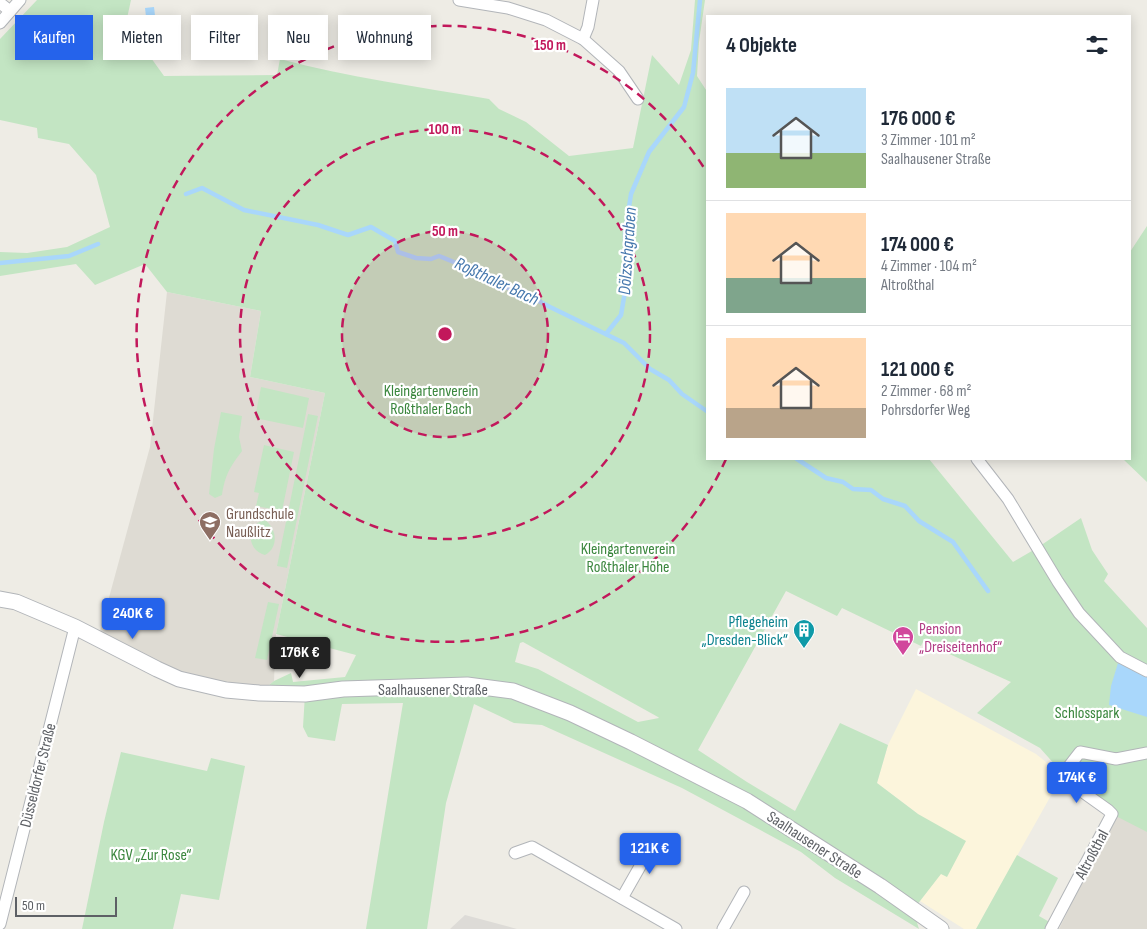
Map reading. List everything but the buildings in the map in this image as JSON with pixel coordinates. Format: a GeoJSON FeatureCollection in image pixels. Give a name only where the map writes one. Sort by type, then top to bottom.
{"type":"FeatureCollection","features":[{"type":"Feature","properties":{"kind":"street"},"geometry":{"type":"LineString","coordinates":[[0,23],[20,0]]}},
{"type":"Feature","properties":{"kind":"street"},"geometry":{"type":"LineString","coordinates":[[459,0],[508,8],[546,20],[583,39],[619,71],[638,99]]}},
{"type":"Feature","properties":{"kind":"street"},"geometry":{"type":"LineString","coordinates":[[583,39],[588,27],[593,0]]}},
{"type":"Feature","properties":{"kind":"street"},"geometry":{"type":"LineString","coordinates":[[0,2],[10,11]]}},
{"type":"Feature","properties":{"kind":"street"},"geometry":{"type":"LineString","coordinates":[[978,460],[1008,499],[1058,582],[1080,613],[1120,657],[1147,671]]}},
{"type":"Feature","properties":{"kind":"street","name":"Saalhausener Straße"},"geometry":{"type":"LineString","coordinates":[[0,599],[16,602],[75,627],[172,676],[226,690],[305,694],[343,689],[467,685],[513,691],[570,713],[747,801],[872,881],[941,929]]}},
{"type":"Feature","properties":{"kind":"street","name":"Düsseldorfer Straße"},"geometry":{"type":"LineString","coordinates":[[0,924],[75,627]]}},
{"type":"Feature","properties":{"kind":"street","name":"Altroßthal"},"geometry":{"type":"LineString","coordinates":[[1051,929],[1112,814],[1073,785],[1063,774],[1080,752],[1116,759],[1147,753]]}},
{"type":"Feature","properties":{"kind":"street"},"geometry":{"type":"LineString","coordinates":[[622,898],[655,840]]}},
{"type":"Feature","properties":{"kind":"street"},"geometry":{"type":"LineString","coordinates":[[515,853],[532,847],[676,929]]}},
{"type":"Feature","properties":{"kind":"street"},"geometry":{"type":"LineString","coordinates":[[723,929],[744,892]]}},
{"type":"Feature","properties":{"kind":"shaded area","name":"Grundschule Naußlitz"},"geometry":{"type":"Polygon","coordinates":[[[167,292],[261,311],[250,377],[325,393],[276,634],[274,681],[259,693],[226,690],[98,638],[150,447],[167,292]]]}},
{"type":"Feature","properties":{"kind":"shaded area"},"geometry":{"type":"Polygon","coordinates":[[[916,689],[1036,754],[1046,762],[1058,783],[976,929],[964,929],[920,901],[941,873],[947,877],[918,814],[877,783],[888,745],[916,689]]]}},
{"type":"Feature","properties":{"kind":"shaded area"},"geometry":{"type":"Polygon","coordinates":[[[1147,752],[1147,929],[1059,929],[1096,854],[1147,752]]]}},
{"type":"Feature","properties":{"kind":"shaded area"},"geometry":{"type":"Polygon","coordinates":[[[465,915],[517,929],[450,929],[465,915]]]}},
{"type":"Feature","properties":{"kind":"green space"},"geometry":{"type":"Polygon","coordinates":[[[37,0],[131,0],[128,15],[103,15],[103,60],[153,60],[164,76],[277,75],[280,60],[284,60],[410,86],[489,99],[499,109],[526,122],[569,156],[633,148],[652,55],[679,85],[691,50],[695,0],[705,0],[699,42],[697,76],[706,90],[706,460],[930,460],[1013,562],[1081,518],[1092,550],[1108,574],[1104,581],[1147,628],[1147,832],[1112,814],[1073,785],[1040,748],[977,713],[1011,682],[923,642],[921,646],[842,608],[837,616],[786,591],[698,750],[795,811],[840,723],[888,745],[877,783],[918,814],[966,841],[947,877],[941,874],[913,910],[919,929],[835,878],[801,852],[682,788],[542,725],[514,723],[474,704],[446,803],[427,929],[366,929],[403,703],[342,704],[335,741],[308,737],[303,727],[305,694],[259,693],[274,681],[291,673],[293,682],[345,677],[356,655],[276,634],[325,393],[250,377],[261,311],[167,292],[145,264],[95,285],[76,264],[0,276],[0,252],[27,253],[67,247],[110,227],[96,175],[69,144],[38,138],[37,128],[0,120],[0,39],[15,23],[15,60],[93,60],[93,15],[23,15],[37,0]],[[523,642],[520,643],[515,662],[538,669],[638,722],[659,718],[523,642]]]}},
{"type":"Feature","properties":{"kind":"green space"},"geometry":{"type":"Polygon","coordinates":[[[1147,226],[1147,482],[1124,460],[1131,460],[1131,250],[1147,226]]]}},
{"type":"Feature","properties":{"kind":"green space"},"geometry":{"type":"Polygon","coordinates":[[[261,387],[309,398],[303,428],[255,418],[261,387]]]}},
{"type":"Feature","properties":{"kind":"green space"},"geometry":{"type":"Polygon","coordinates":[[[221,412],[242,416],[239,437],[242,451],[229,472],[222,495],[215,498],[209,494],[214,449],[221,412]]]}},
{"type":"Feature","properties":{"kind":"green space"},"geometry":{"type":"Polygon","coordinates":[[[308,414],[318,416],[287,568],[277,566],[308,414]]]}},
{"type":"Feature","properties":{"kind":"green space"},"geometry":{"type":"Polygon","coordinates":[[[264,445],[294,452],[282,511],[256,506],[259,493],[254,492],[264,445]]]}},
{"type":"Feature","properties":{"kind":"green space"},"geometry":{"type":"Polygon","coordinates":[[[265,520],[272,528],[275,538],[273,547],[265,555],[254,548],[251,537],[254,526],[265,520]]]}},
{"type":"Feature","properties":{"kind":"green space"},"geometry":{"type":"Polygon","coordinates":[[[268,602],[279,604],[267,660],[255,658],[268,602]]]}},
{"type":"Feature","properties":{"kind":"green space","name":"KGV „Zur Rose“"},"geometry":{"type":"Polygon","coordinates":[[[121,752],[207,771],[211,758],[245,766],[219,900],[181,894],[173,929],[82,929],[104,822],[121,752]]]}},
{"type":"Feature","properties":{"kind":"green space"},"geometry":{"type":"Polygon","coordinates":[[[1017,855],[1058,878],[1039,916],[1053,924],[1051,929],[976,929],[1017,855]]]}},
{"type":"Feature","properties":{"kind":"water"},"geometry":{"type":"Polygon","coordinates":[[[154,7],[155,15],[146,15],[145,8],[154,7]]]}},
{"type":"Feature","properties":{"kind":"water"},"geometry":{"type":"Polygon","coordinates":[[[1118,663],[1147,676],[1147,717],[1109,705],[1111,686],[1118,663]]]}},
{"type":"Feature","properties":{"kind":"waterway","name":"Dölzschgraben"},"geometry":{"type":"LineString","coordinates":[[606,334],[621,315],[626,286],[625,233],[631,194],[649,152],[684,107],[693,73],[700,0]]}},
{"type":"Feature","properties":{"kind":"waterway","name":"Roßthaler Bach"},"geometry":{"type":"LineString","coordinates":[[186,194],[202,188],[244,210],[318,225],[348,235],[371,227],[395,241],[398,252],[416,258],[431,259],[439,256],[486,273],[502,286],[526,294],[624,343],[650,369],[669,380],[682,394],[706,411]]}},
{"type":"Feature","properties":{"kind":"waterway","name":"Roßthaler Bach"},"geometry":{"type":"LineString","coordinates":[[0,263],[69,256],[98,244]]}},
{"type":"Feature","properties":{"kind":"waterway","name":"Roßthaler Bach"},"geometry":{"type":"LineString","coordinates":[[799,460],[826,478],[843,482],[853,489],[871,490],[883,499],[905,506],[919,521],[953,542],[988,591]]}},
{"type":"Feature","properties":{"kind":"place","name":"Grundschule Naußlitz"},"geometry":{"type":"Point","coordinates":[210,541]}},
{"type":"Feature","properties":{"kind":"place","name":"Pflegeheim „Dresden-Blick“"},"geometry":{"type":"Point","coordinates":[804,649]}},
{"type":"Feature","properties":{"kind":"place","name":"Pension „Dreiseitenhof“"},"geometry":{"type":"Point","coordinates":[903,656]}},
{"type":"Feature","properties":{"kind":"park label","name":"Kleingartenverein Roßthaler Bach"},"geometry":{"type":"Point","coordinates":[431,399]}},
{"type":"Feature","properties":{"kind":"park label","name":"Kleingartenverein Roßthaler Höhe"},"geometry":{"type":"Point","coordinates":[628,557]}},
{"type":"Feature","properties":{"kind":"park label","name":"Schlosspark"},"geometry":{"type":"Point","coordinates":[1087,712]}}]}
